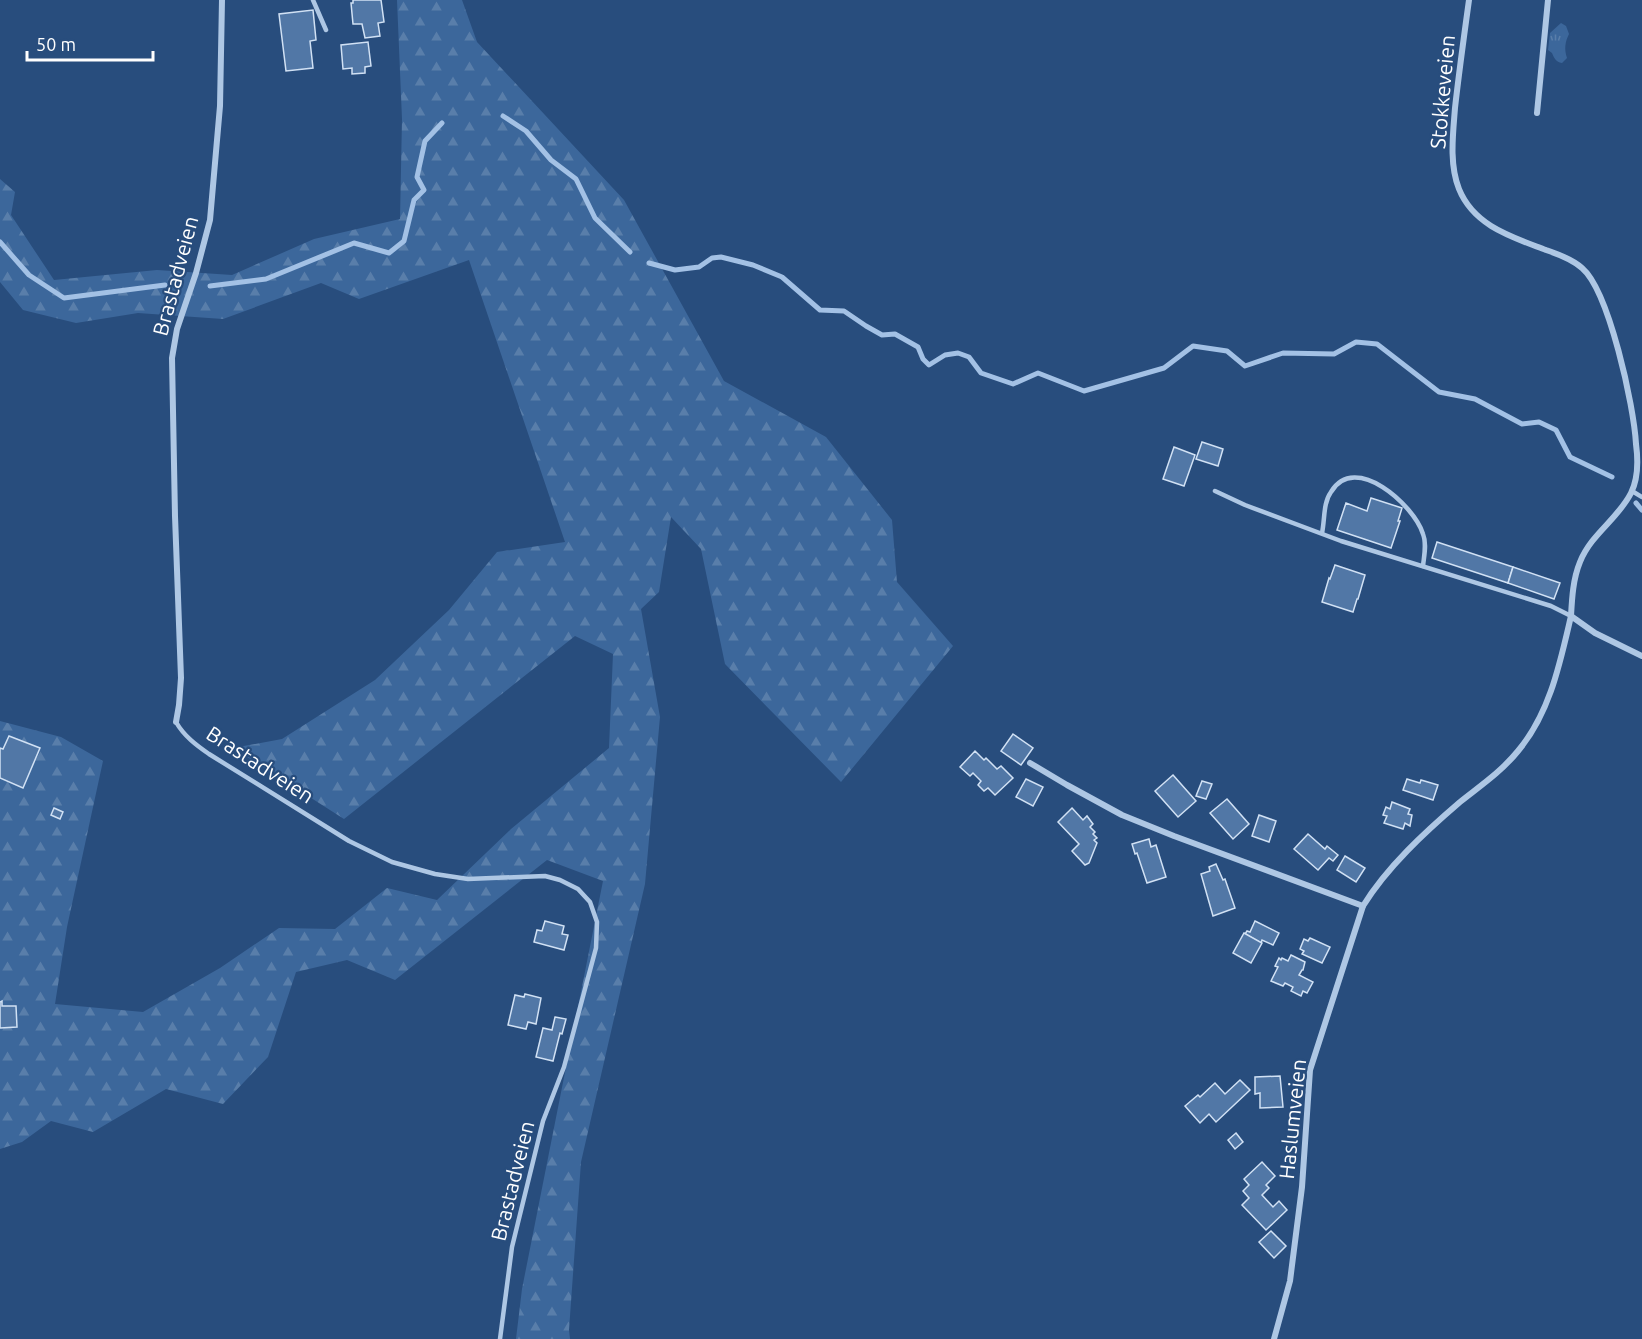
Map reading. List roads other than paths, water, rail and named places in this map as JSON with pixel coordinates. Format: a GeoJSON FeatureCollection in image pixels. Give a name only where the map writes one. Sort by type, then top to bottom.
{"type":"FeatureCollection","features":[{"type":"Feature","properties":{"kind":"street","name":"Brastadveien"},"geometry":{"type":"LineString","coordinates":[[176,722],[181,678],[172,358],[177,329],[201,257],[210,220],[220,106],[222,0]]}},
{"type":"Feature","properties":{"kind":"street","name":"Stokkeveien"},"geometry":{"type":"LineString","coordinates":[[1469,0],[1457,87],[1454,130],[1455,171],[1459,188],[1466,203],[1490,227],[1572,261],[1590,275],[1605,307],[1626,381],[1634,423],[1637,466],[1632,491],[1593,540],[1580,562],[1572,595],[1571,616]]}},
{"type":"Feature","properties":{"kind":"street"},"geometry":{"type":"LineString","coordinates":[[1537,113],[1548,0]]}},
{"type":"Feature","properties":{"kind":"street"},"geometry":{"type":"LineString","coordinates":[[1571,616],[1595,633],[1642,656]]}},
{"type":"Feature","properties":{"kind":"street","name":"Haslumveien"},"geometry":{"type":"LineString","coordinates":[[1274,1339],[1290,1281],[1302,1187],[1310,1070],[1363,906],[1371,893],[1402,857],[1448,812],[1501,770],[1524,743],[1547,702],[1571,616]]}},
{"type":"Feature","properties":{"kind":"street"},"geometry":{"type":"LineString","coordinates":[[1030,763],[1122,815],[1363,906]]}},
{"type":"Feature","properties":{"kind":"lane"},"geometry":{"type":"LineString","coordinates":[[313,0],[326,30]]}},
{"type":"Feature","properties":{"kind":"lane"},"geometry":{"type":"LineString","coordinates":[[1322,532],[1327,498],[1331,490],[1342,480],[1362,479],[1377,484],[1401,502],[1418,522],[1425,539],[1423,566]]}},
{"type":"Feature","properties":{"kind":"lane"},"geometry":{"type":"LineString","coordinates":[[1215,491],[1245,505],[1341,541],[1551,606],[1571,616]]}},
{"type":"Feature","properties":{"kind":"lane"},"geometry":{"type":"LineString","coordinates":[[1632,491],[1642,497]]}},
{"type":"Feature","properties":{"kind":"lane","name":"Brastadveien"},"geometry":{"type":"LineString","coordinates":[[176,722],[181,731],[209,754],[350,841],[392,862],[435,874],[468,879],[545,876],[578,889],[590,902],[597,922],[596,948],[564,1067],[543,1121],[512,1248],[500,1339]]}},
{"type":"Feature","properties":{"kind":"waterway"},"geometry":{"type":"LineString","coordinates":[[503,116],[526,131],[551,160],[576,179],[595,218],[630,252]]}},
{"type":"Feature","properties":{"kind":"waterway"},"geometry":{"type":"LineString","coordinates":[[210,286],[266,279],[354,243],[389,253],[404,241],[414,200],[424,190],[417,177],[425,141],[442,123]]}},
{"type":"Feature","properties":{"kind":"waterway"},"geometry":{"type":"LineString","coordinates":[[0,242],[29,275],[64,298],[165,285]]}},
{"type":"Feature","properties":{"kind":"waterway"},"geometry":{"type":"LineString","coordinates":[[649,263],[675,270],[699,267],[712,258],[721,257],[753,265],[782,277],[820,310],[844,311],[882,335],[895,334],[918,347],[923,359],[929,365],[945,355],[958,353],[969,357],[981,373],[1013,384],[1038,373],[1084,391],[1164,368],[1193,346],[1227,351],[1245,366],[1283,353],[1334,354],[1356,342],[1377,344],[1439,392],[1475,399],[1522,424],[1539,422],[1556,430],[1570,457],[1612,477]]}},
{"type":"Feature","properties":{"kind":"waterway"},"geometry":{"type":"LineString","coordinates":[[1636,503],[1642,510]]}}]}
